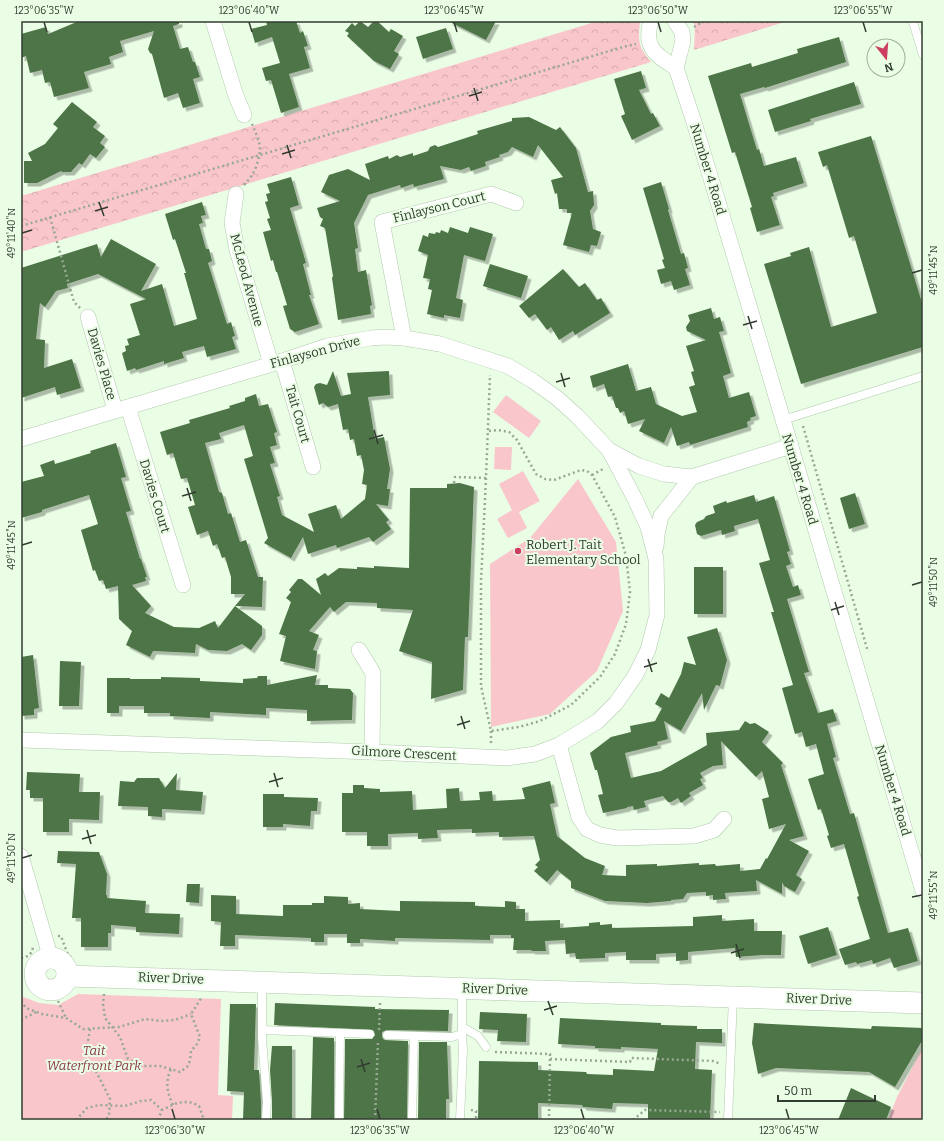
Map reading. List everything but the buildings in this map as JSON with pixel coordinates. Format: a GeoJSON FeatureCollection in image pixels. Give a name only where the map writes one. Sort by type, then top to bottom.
{"type":"FeatureCollection","features":[{"type":"Feature","properties":{"kind":"street"},"geometry":{"type":"LineString","coordinates":[[213,21],[236,96],[244,115]]}},
{"type":"Feature","properties":{"kind":"street"},"geometry":{"type":"LineString","coordinates":[[650,21],[648,33],[652,49],[658,57],[676,68],[682,41],[682,32],[675,21]]}},
{"type":"Feature","properties":{"kind":"street","name":"Number 4 Road"},"geometry":{"type":"LineString","coordinates":[[676,68],[728,232],[923,891]]}},
{"type":"Feature","properties":{"kind":"street","name":"McLeod Avenue"},"geometry":{"type":"LineString","coordinates":[[236,194],[232,223],[237,250],[277,363]]}},
{"type":"Feature","properties":{"kind":"street","name":"Finlayson Court"},"geometry":{"type":"LineString","coordinates":[[404,338],[382,222],[490,194],[516,203]]}},
{"type":"Feature","properties":{"kind":"street","name":"Davies Place"},"geometry":{"type":"LineString","coordinates":[[88,317],[122,408]]}},
{"type":"Feature","properties":{"kind":"street","name":"Finlayson Drive"},"geometry":{"type":"LineString","coordinates":[[21,439],[277,363],[327,346],[371,338],[404,338],[440,344],[508,366],[557,398],[578,416],[610,457],[664,474],[692,477],[791,446]]}},
{"type":"Feature","properties":{"kind":"street","name":"Tait Court"},"geometry":{"type":"LineString","coordinates":[[277,363],[313,467]]}},
{"type":"Feature","properties":{"kind":"street","name":"Davies Court"},"geometry":{"type":"LineString","coordinates":[[122,408],[183,585]]}},
{"type":"Feature","properties":{"kind":"street","name":"Gilmore Crescent"},"geometry":{"type":"LineString","coordinates":[[610,457],[635,498],[648,527],[656,559]]}},
{"type":"Feature","properties":{"kind":"street","name":"Gilmore Crescent"},"geometry":{"type":"LineString","coordinates":[[21,740],[507,758],[535,754],[559,746],[598,721],[616,703],[635,676],[648,650],[657,615],[656,559],[657,535],[661,516],[692,477]]}},
{"type":"Feature","properties":{"kind":"street"},"geometry":{"type":"LineString","coordinates":[[359,650],[373,673],[372,752]]}},
{"type":"Feature","properties":{"kind":"street"},"geometry":{"type":"LineString","coordinates":[[559,746],[579,817],[587,829],[600,835],[616,838],[694,836],[714,830],[724,819]]}},
{"type":"Feature","properties":{"kind":"street"},"geometry":{"type":"LineString","coordinates":[[21,856],[51,958]]}},
{"type":"Feature","properties":{"kind":"street"},"geometry":{"type":"LineString","coordinates":[[51,958],[64,965],[67,976],[62,985],[53,990],[43,988],[28,973],[42,962],[51,958]]}},
{"type":"Feature","properties":{"kind":"street","name":"River Drive"},"geometry":{"type":"LineString","coordinates":[[67,976],[923,1002]]}},
{"type":"Feature","properties":{"kind":"lane"},"geometry":{"type":"LineString","coordinates":[[913,22],[923,55]]}},
{"type":"Feature","properties":{"kind":"lane"},"geometry":{"type":"LineString","coordinates":[[783,420],[923,376]]}},
{"type":"Feature","properties":{"kind":"lane"},"geometry":{"type":"LineString","coordinates":[[262,981],[262,1038],[267,1102],[266,1120]]}},
{"type":"Feature","properties":{"kind":"lane"},"geometry":{"type":"LineString","coordinates":[[460,1120],[463,1050],[462,988]]}},
{"type":"Feature","properties":{"kind":"lane"},"geometry":{"type":"LineString","coordinates":[[728,1116],[734,997]]}},
{"type":"Feature","properties":{"kind":"lane"},"geometry":{"type":"LineString","coordinates":[[262,1030],[370,1034]]}},
{"type":"Feature","properties":{"kind":"lane"},"geometry":{"type":"LineString","coordinates":[[387,1035],[452,1037],[462,1031],[478,1036],[487,1049]]}},
{"type":"Feature","properties":{"kind":"lane"},"geometry":{"type":"LineString","coordinates":[[339,1120],[340,1033]]}},
{"type":"Feature","properties":{"kind":"lane"},"geometry":{"type":"LineString","coordinates":[[412,1120],[414,1036]]}},
{"type":"Feature","properties":{"kind":"path"},"geometry":{"type":"LineString","coordinates":[[690,29],[704,21]]}},
{"type":"Feature","properties":{"kind":"path"},"geometry":{"type":"LineString","coordinates":[[21,226],[623,47],[643,43]]}},
{"type":"Feature","properties":{"kind":"path"},"geometry":{"type":"LineString","coordinates":[[236,194],[252,178],[261,154],[259,142],[250,122],[244,115]]}},
{"type":"Feature","properties":{"kind":"path"},"geometry":{"type":"LineString","coordinates":[[50,217],[74,302],[88,317]]}},
{"type":"Feature","properties":{"kind":"path"},"geometry":{"type":"LineString","coordinates":[[490,373],[481,581],[481,686],[491,731],[492,748]]}},
{"type":"Feature","properties":{"kind":"path"},"geometry":{"type":"LineString","coordinates":[[803,426],[870,658]]}},
{"type":"Feature","properties":{"kind":"path"},"geometry":{"type":"LineString","coordinates":[[488,431],[498,430],[510,432],[517,440],[536,474],[544,479],[554,480],[581,470],[587,471],[592,475],[615,518],[626,556],[630,592],[626,624],[615,654],[600,677],[571,705],[540,722],[491,731]]}},
{"type":"Feature","properties":{"kind":"path"},"geometry":{"type":"LineString","coordinates":[[592,475],[610,457]]}},
{"type":"Feature","properties":{"kind":"path"},"geometry":{"type":"LineString","coordinates":[[454,483],[455,477],[486,478]]}},
{"type":"Feature","properties":{"kind":"path"},"geometry":{"type":"LineString","coordinates":[[21,958],[29,956],[36,944]]}},
{"type":"Feature","properties":{"kind":"path"},"geometry":{"type":"LineString","coordinates":[[104,993],[103,1004],[105,1018],[114,1027],[122,1042],[128,1059],[141,1066],[160,1066],[180,1072],[187,1067],[190,1061],[191,1051],[197,1044],[200,1037],[191,1014]]}},
{"type":"Feature","properties":{"kind":"path"},"geometry":{"type":"LineString","coordinates":[[21,1001],[26,1008],[37,1012],[66,1018],[83,1029],[90,1029],[114,1027],[145,1019],[161,1021],[175,1020],[191,1014],[202,996]]}},
{"type":"Feature","properties":{"kind":"path"},"geometry":{"type":"LineString","coordinates":[[58,1000],[66,1018]]}},
{"type":"Feature","properties":{"kind":"path"},"geometry":{"type":"LineString","coordinates":[[375,1120],[380,1002]]}},
{"type":"Feature","properties":{"kind":"path"},"geometry":{"type":"LineString","coordinates":[[21,1020],[37,1012]]}},
{"type":"Feature","properties":{"kind":"path"},"geometry":{"type":"LineString","coordinates":[[90,1029],[87,1047],[88,1058],[98,1073],[110,1099],[109,1115],[106,1120]]}},
{"type":"Feature","properties":{"kind":"path"},"geometry":{"type":"LineString","coordinates":[[487,1049],[550,1054],[548,1120]]}},
{"type":"Feature","properties":{"kind":"path"},"geometry":{"type":"LineString","coordinates":[[550,1059],[630,1062],[630,1058],[653,1058],[713,1061],[730,1067]]}},
{"type":"Feature","properties":{"kind":"path"},"geometry":{"type":"LineString","coordinates":[[171,1069],[167,1076],[167,1090],[173,1105]]}},
{"type":"Feature","properties":{"kind":"path"},"geometry":{"type":"LineString","coordinates":[[76,1120],[87,1108],[99,1105],[125,1106],[141,1101],[151,1100],[162,1110]]}},
{"type":"Feature","properties":{"kind":"path"},"geometry":{"type":"LineString","coordinates":[[158,1120],[162,1110],[177,1102],[191,1102],[199,1106],[204,1120]]}},
{"type":"Feature","properties":{"kind":"path"},"geometry":{"type":"LineString","coordinates":[[633,1120],[645,1110],[728,1116]]}},
{"type":"Feature","properties":{"kind":"green space"},"geometry":{"type":"Polygon","coordinates":[[[598,21],[640,21],[639,39],[641,48],[651,62],[21,252],[21,196],[598,21]]]}},
{"type":"Feature","properties":{"kind":"green space"},"geometry":{"type":"Polygon","coordinates":[[[693,21],[788,21],[694,50],[695,27],[693,21]]]}},
{"type":"Feature","properties":{"kind":"green space"},"geometry":{"type":"Polygon","coordinates":[[[506,395],[541,421],[529,438],[493,412],[506,395]]]}},
{"type":"Feature","properties":{"kind":"green space"},"geometry":{"type":"Polygon","coordinates":[[[495,447],[512,447],[511,470],[494,469],[495,447]]]}},
{"type":"Feature","properties":{"kind":"green space"},"geometry":{"type":"Polygon","coordinates":[[[523,471],[540,501],[519,512],[527,528],[508,538],[497,519],[512,510],[499,484],[523,471]]]}},
{"type":"Feature","properties":{"kind":"green space"},"geometry":{"type":"Polygon","coordinates":[[[578,479],[616,542],[623,611],[597,671],[550,714],[491,727],[490,564],[530,538],[578,479]]]}},
{"type":"Feature","properties":{"kind":"green space","name":"Tait Waterfront Park"},"geometry":{"type":"Polygon","coordinates":[[[78,994],[221,999],[218,1095],[233,1096],[232,1120],[21,1120],[21,996],[39,1003],[58,1005],[78,994]]]}},
{"type":"Feature","properties":{"kind":"green space"},"geometry":{"type":"Polygon","coordinates":[[[923,1047],[923,1120],[888,1120],[897,1097],[923,1047]]]}},
{"type":"Feature","properties":{"kind":"place","name":"Robert J. Tait Elementary School"},"geometry":{"type":"Point","coordinates":[518,551]}}]}
